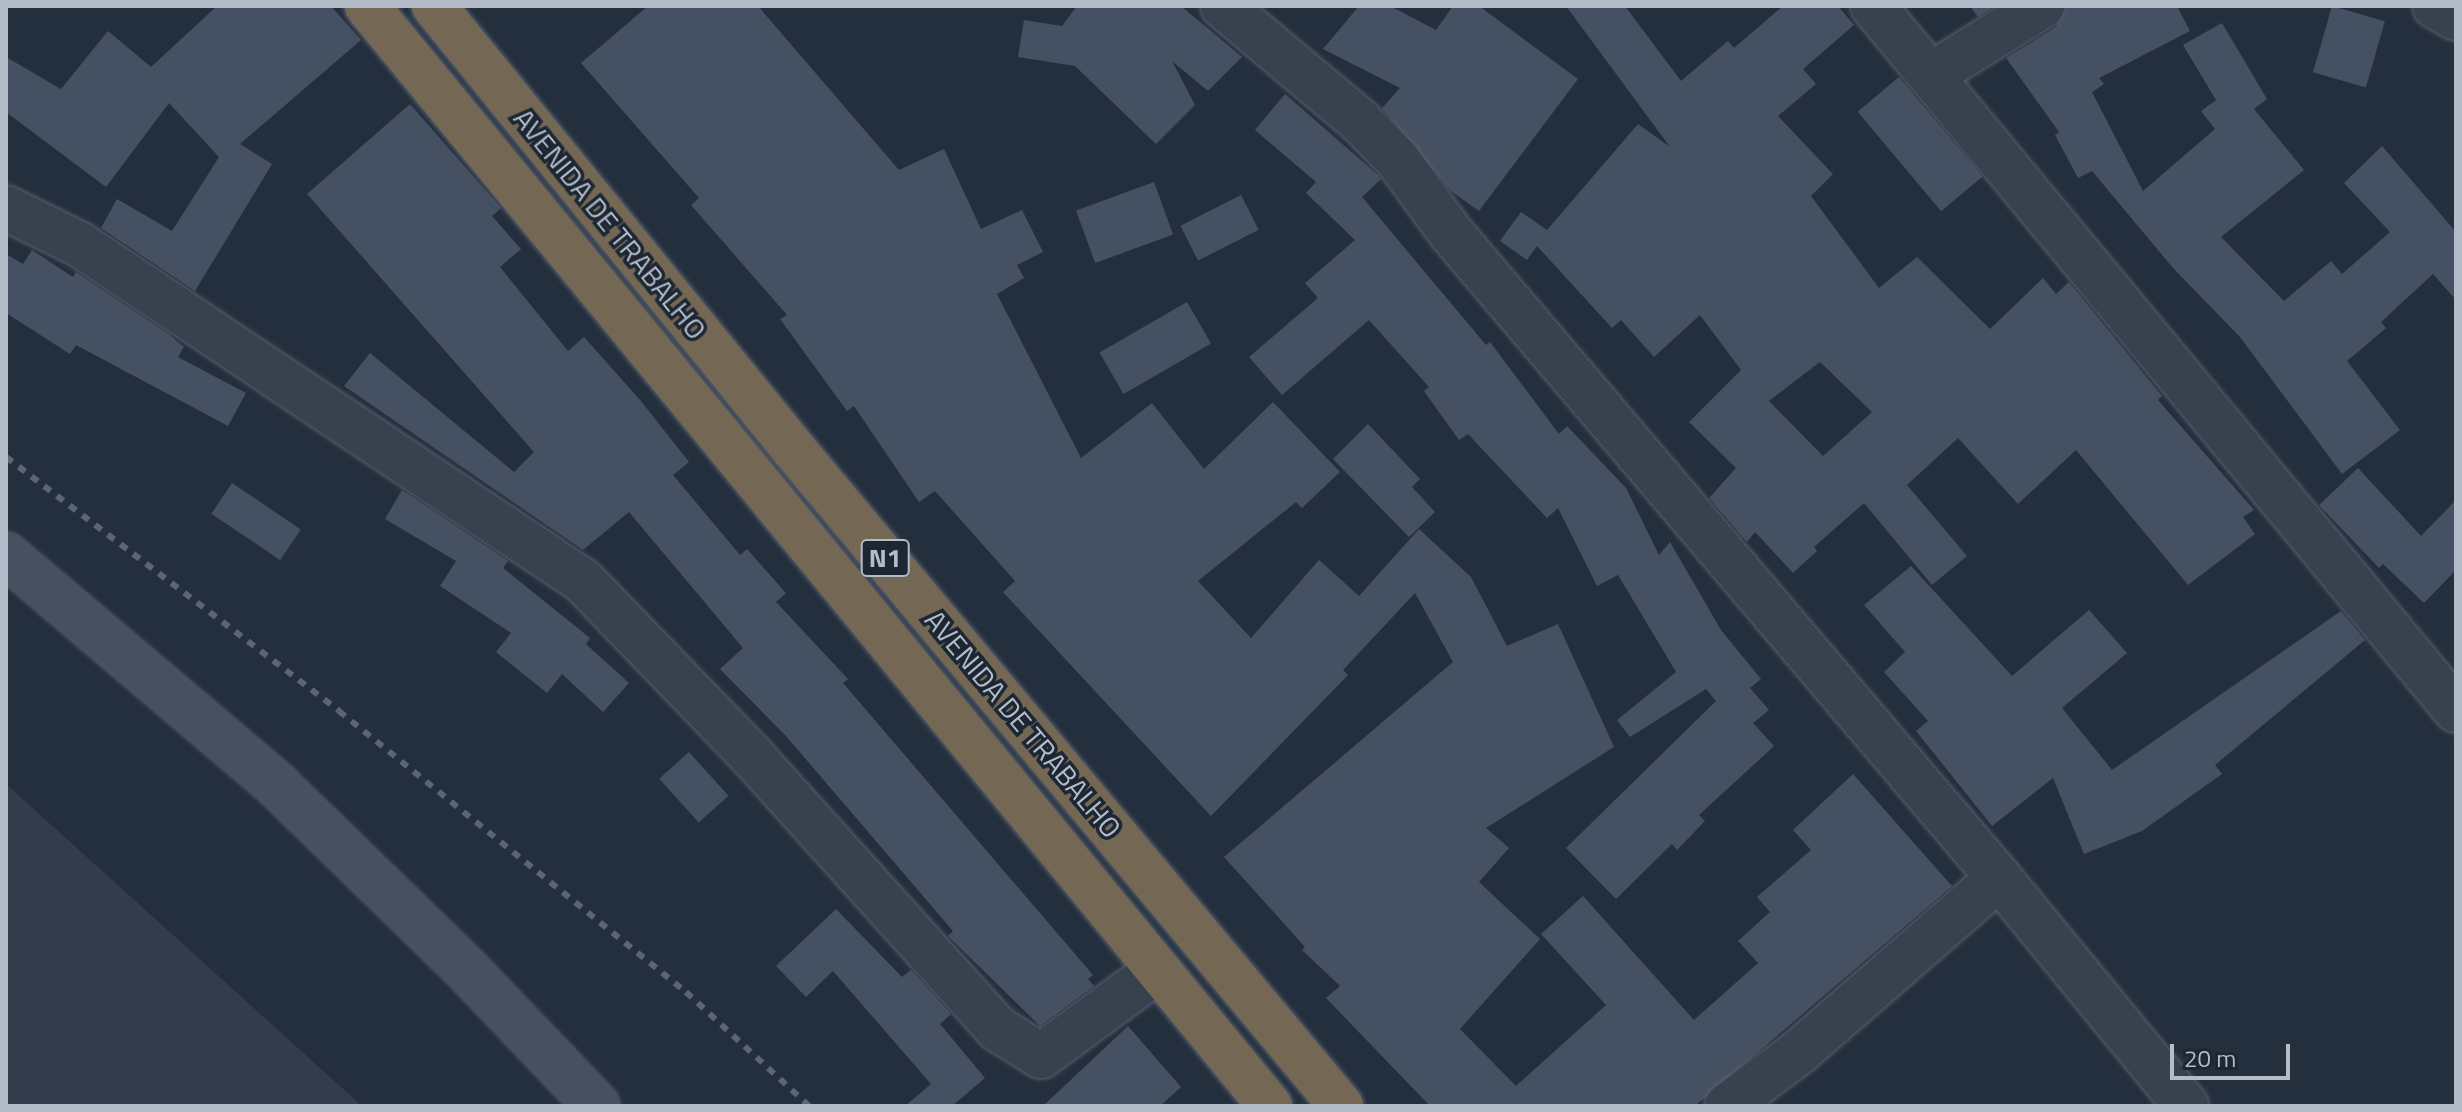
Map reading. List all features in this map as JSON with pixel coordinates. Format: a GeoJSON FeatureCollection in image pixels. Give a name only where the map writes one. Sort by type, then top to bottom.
{"type":"FeatureCollection","features":[{"type":"Feature","properties":{"kind":"highway","name":"AVENIDA DE TRABALHO"},"geometry":{"type":"LineString","coordinates":[[367,6],[1270,1106]]}},
{"type":"Feature","properties":{"kind":"highway","name":"AVENIDA DE TRABALHO"},"geometry":{"type":"LineString","coordinates":[[434,6],[748,393],[1341,1106]]}},
{"type":"Feature","properties":{"kind":"highway"},"geometry":{"type":"LineString","coordinates":[[709,422],[748,393]]}},
{"type":"Feature","properties":{"kind":"street"},"geometry":{"type":"LineString","coordinates":[[1223,6],[1360,121],[1397,159],[1461,245],[1999,878],[2186,1106]]}},
{"type":"Feature","properties":{"kind":"street"},"geometry":{"type":"LineString","coordinates":[[1873,6],[2456,710]]}},
{"type":"Feature","properties":{"kind":"street"},"geometry":{"type":"LineString","coordinates":[[1931,75],[2042,6]]}},
{"type":"Feature","properties":{"kind":"street"},"geometry":{"type":"LineString","coordinates":[[2435,6],[2456,18]]}},
{"type":"Feature","properties":{"kind":"street"},"geometry":{"type":"LineString","coordinates":[[6,208],[79,244],[583,581],[751,755],[998,1029],[1041,1056],[1158,970]]}},
{"type":"Feature","properties":{"kind":"street"},"geometry":{"type":"LineString","coordinates":[[6,555],[278,786],[469,972],[597,1106]]}},
{"type":"Feature","properties":{"kind":"street"},"geometry":{"type":"LineString","coordinates":[[1727,1106],[1799,1052],[1999,878]]}},
{"type":"Feature","properties":{"kind":"shaded area"},"geometry":{"type":"Polygon","coordinates":[[[6,784],[362,1106],[6,1106],[6,784]]]}},
{"type":"Feature","properties":{"kind":"building"},"geometry":{"type":"Polygon","coordinates":[[[217,6],[331,6],[361,40],[240,144],[272,164],[195,291],[101,228],[117,199],[172,231],[219,157],[169,103],[106,187],[6,112],[6,57],[61,89],[108,31],[151,67],[217,6]]]}},
{"type":"Feature","properties":{"kind":"building"},"geometry":{"type":"Polygon","coordinates":[[[648,6],[758,6],[899,170],[944,149],[981,229],[1022,210],[1043,252],[1017,265],[1024,278],[997,294],[1081,458],[1152,403],[1204,469],[1273,402],[1340,472],[1302,508],[1296,502],[1198,581],[1251,638],[1319,560],[1359,596],[1419,529],[1471,577],[1507,646],[1558,624],[1614,747],[1486,828],[1509,848],[1479,882],[1540,939],[1460,1029],[1516,1086],[1606,1005],[1541,934],[1583,896],[1694,1020],[1758,963],[1738,941],[1770,912],[1757,897],[1811,850],[1793,830],[1853,774],[1952,886],[1695,1106],[1430,1106],[1326,998],[1340,986],[1302,950],[1305,947],[1224,857],[1453,662],[1415,593],[1343,670],[1348,675],[1211,816],[1003,592],[1015,581],[935,491],[919,502],[854,406],[847,411],[780,319],[787,315],[691,205],[699,198],[581,63],[648,6]]]}},
{"type":"Feature","properties":{"kind":"building"},"geometry":{"type":"Polygon","coordinates":[[[1077,6],[1181,6],[1242,57],[1208,91],[1172,61],[1195,105],[1156,144],[1075,66],[1018,57],[1024,20],[1062,26],[1077,6]]]}},
{"type":"Feature","properties":{"kind":"building"},"geometry":{"type":"Polygon","coordinates":[[[1359,6],[1390,6],[1436,30],[1453,6],[1479,6],[1578,79],[1479,211],[1451,191],[1382,108],[1400,88],[1323,49],[1359,6]]]}},
{"type":"Feature","properties":{"kind":"building"},"geometry":{"type":"Polygon","coordinates":[[[1566,6],[1625,6],[1681,81],[1728,41],[1734,48],[1783,6],[1838,6],[1854,25],[1803,69],[1816,84],[1778,116],[1833,174],[1811,196],[1879,288],[1917,257],[1990,329],[2043,278],[2056,294],[2069,282],[2162,396],[2158,400],[2254,510],[2243,517],[2255,534],[2188,585],[2076,450],[2018,504],[1958,438],[1907,485],[1967,556],[1932,585],[1864,503],[1814,547],[1817,551],[1793,573],[1755,532],[1747,542],[1709,498],[1736,468],[1689,422],[1741,370],[1700,315],[1654,357],[1621,320],[1612,328],[1537,246],[1527,260],[1500,241],[1521,212],[1547,230],[1638,124],[1670,147],[1566,6]],[[1820,362],[1769,401],[1823,456],[1872,412],[1820,362]]]}},
{"type":"Feature","properties":{"kind":"building"},"geometry":{"type":"Polygon","coordinates":[[[1970,6],[1995,6],[1978,17],[1970,6]]]}},
{"type":"Feature","properties":{"kind":"building"},"geometry":{"type":"Polygon","coordinates":[[[2067,6],[2177,6],[2190,31],[2099,78],[2104,84],[2092,92],[2143,191],[2215,129],[2201,111],[2216,100],[2183,45],[2222,23],[2267,99],[2254,109],[2304,170],[2221,237],[2284,301],[2331,261],[2342,274],[2390,232],[2344,183],[2382,146],[2456,232],[2456,300],[2433,274],[2381,322],[2386,328],[2347,361],[2400,430],[2342,474],[2240,337],[2173,268],[2092,171],[2078,178],[2055,135],[2059,132],[2006,58],[2056,27],[2067,6]]]}},
{"type":"Feature","properties":{"kind":"building"},"geometry":{"type":"Polygon","coordinates":[[[2332,6],[2385,21],[2366,87],[2313,72],[2332,6]]]}},
{"type":"Feature","properties":{"kind":"building"},"geometry":{"type":"Polygon","coordinates":[[[1899,77],[1983,177],[1941,211],[1858,112],[1899,77]]]}},
{"type":"Feature","properties":{"kind":"building"},"geometry":{"type":"Polygon","coordinates":[[[1285,94],[1378,175],[1381,179],[1362,197],[1486,345],[1490,342],[1559,434],[1567,426],[1626,488],[1659,555],[1670,542],[1721,630],[1761,679],[1750,688],[1769,710],[1753,723],[1774,746],[1699,815],[1705,821],[1677,850],[1672,844],[1616,899],[1566,848],[1716,701],[1706,689],[1630,737],[1617,720],[1676,672],[1618,575],[1597,586],[1558,508],[1547,518],[1468,434],[1459,440],[1424,391],[1429,387],[1369,320],[1282,395],[1249,357],[1318,298],[1305,283],[1355,240],[1306,193],[1316,182],[1255,130],[1285,94]]]}},
{"type":"Feature","properties":{"kind":"building"},"geometry":{"type":"Polygon","coordinates":[[[410,104],[501,208],[492,216],[521,249],[500,267],[568,351],[584,337],[641,401],[689,462],[673,475],[740,555],[747,549],[786,593],[776,602],[848,679],[843,683],[1093,975],[1088,979],[1094,986],[1040,1026],[948,936],[953,931],[786,736],[720,669],[743,648],[629,512],[583,550],[344,386],[370,353],[514,472],[534,452],[307,194],[410,104]]]}},
{"type":"Feature","properties":{"kind":"building"},"geometry":{"type":"Polygon","coordinates":[[[1154,182],[1173,235],[1095,263],[1076,210],[1154,182]]]}},
{"type":"Feature","properties":{"kind":"building"},"geometry":{"type":"Polygon","coordinates":[[[1241,195],[1259,230],[1198,261],[1180,226],[1241,195]]]}},
{"type":"Feature","properties":{"kind":"building"},"geometry":{"type":"Polygon","coordinates":[[[32,250],[73,277],[76,272],[170,335],[184,347],[178,357],[246,393],[228,426],[76,345],[70,354],[6,313],[6,254],[23,264],[32,250]]]}},
{"type":"Feature","properties":{"kind":"building"},"geometry":{"type":"Polygon","coordinates":[[[1187,302],[1211,344],[1124,394],[1100,352],[1187,302]]]}},
{"type":"Feature","properties":{"kind":"building"},"geometry":{"type":"Polygon","coordinates":[[[1368,424],[1420,479],[1412,487],[1435,512],[1409,537],[1333,459],[1368,424]]]}},
{"type":"Feature","properties":{"kind":"building"},"geometry":{"type":"Polygon","coordinates":[[[2358,468],[2421,536],[2456,500],[2456,570],[2424,603],[2383,564],[2379,568],[2319,505],[2358,468]]]}},
{"type":"Feature","properties":{"kind":"building"},"geometry":{"type":"Polygon","coordinates":[[[232,483],[301,529],[280,560],[211,514],[232,483]]]}},
{"type":"Feature","properties":{"kind":"building"},"geometry":{"type":"Polygon","coordinates":[[[402,490],[508,561],[503,568],[590,638],[586,644],[629,683],[603,712],[562,674],[547,693],[496,652],[511,633],[440,586],[456,561],[385,519],[402,490]]]}},
{"type":"Feature","properties":{"kind":"building"},"geometry":{"type":"Polygon","coordinates":[[[1911,566],[2012,676],[2089,610],[2127,653],[2062,708],[2112,770],[2341,611],[2365,640],[2215,765],[2222,774],[2142,831],[2084,854],[2053,778],[1992,826],[1916,731],[1928,721],[1884,672],[1905,652],[1864,605],[1911,566]]]}},
{"type":"Feature","properties":{"kind":"building"},"geometry":{"type":"Polygon","coordinates":[[[689,752],[728,796],[699,823],[659,779],[689,752]]]}},
{"type":"Feature","properties":{"kind":"building"},"geometry":{"type":"Polygon","coordinates":[[[836,909],[902,977],[911,970],[951,1014],[940,1024],[985,1078],[952,1106],[905,1106],[931,1084],[833,971],[806,997],[776,966],[836,909]]]}},
{"type":"Feature","properties":{"kind":"building"},"geometry":{"type":"Polygon","coordinates":[[[1128,1026],[1181,1087],[1160,1106],[1043,1106],[1128,1026]]]}},
{"type":"Feature","properties":{"kind":"railway"},"geometry":{"type":"LineString","coordinates":[[6,457],[339,711],[686,992],[809,1106]]}}]}
